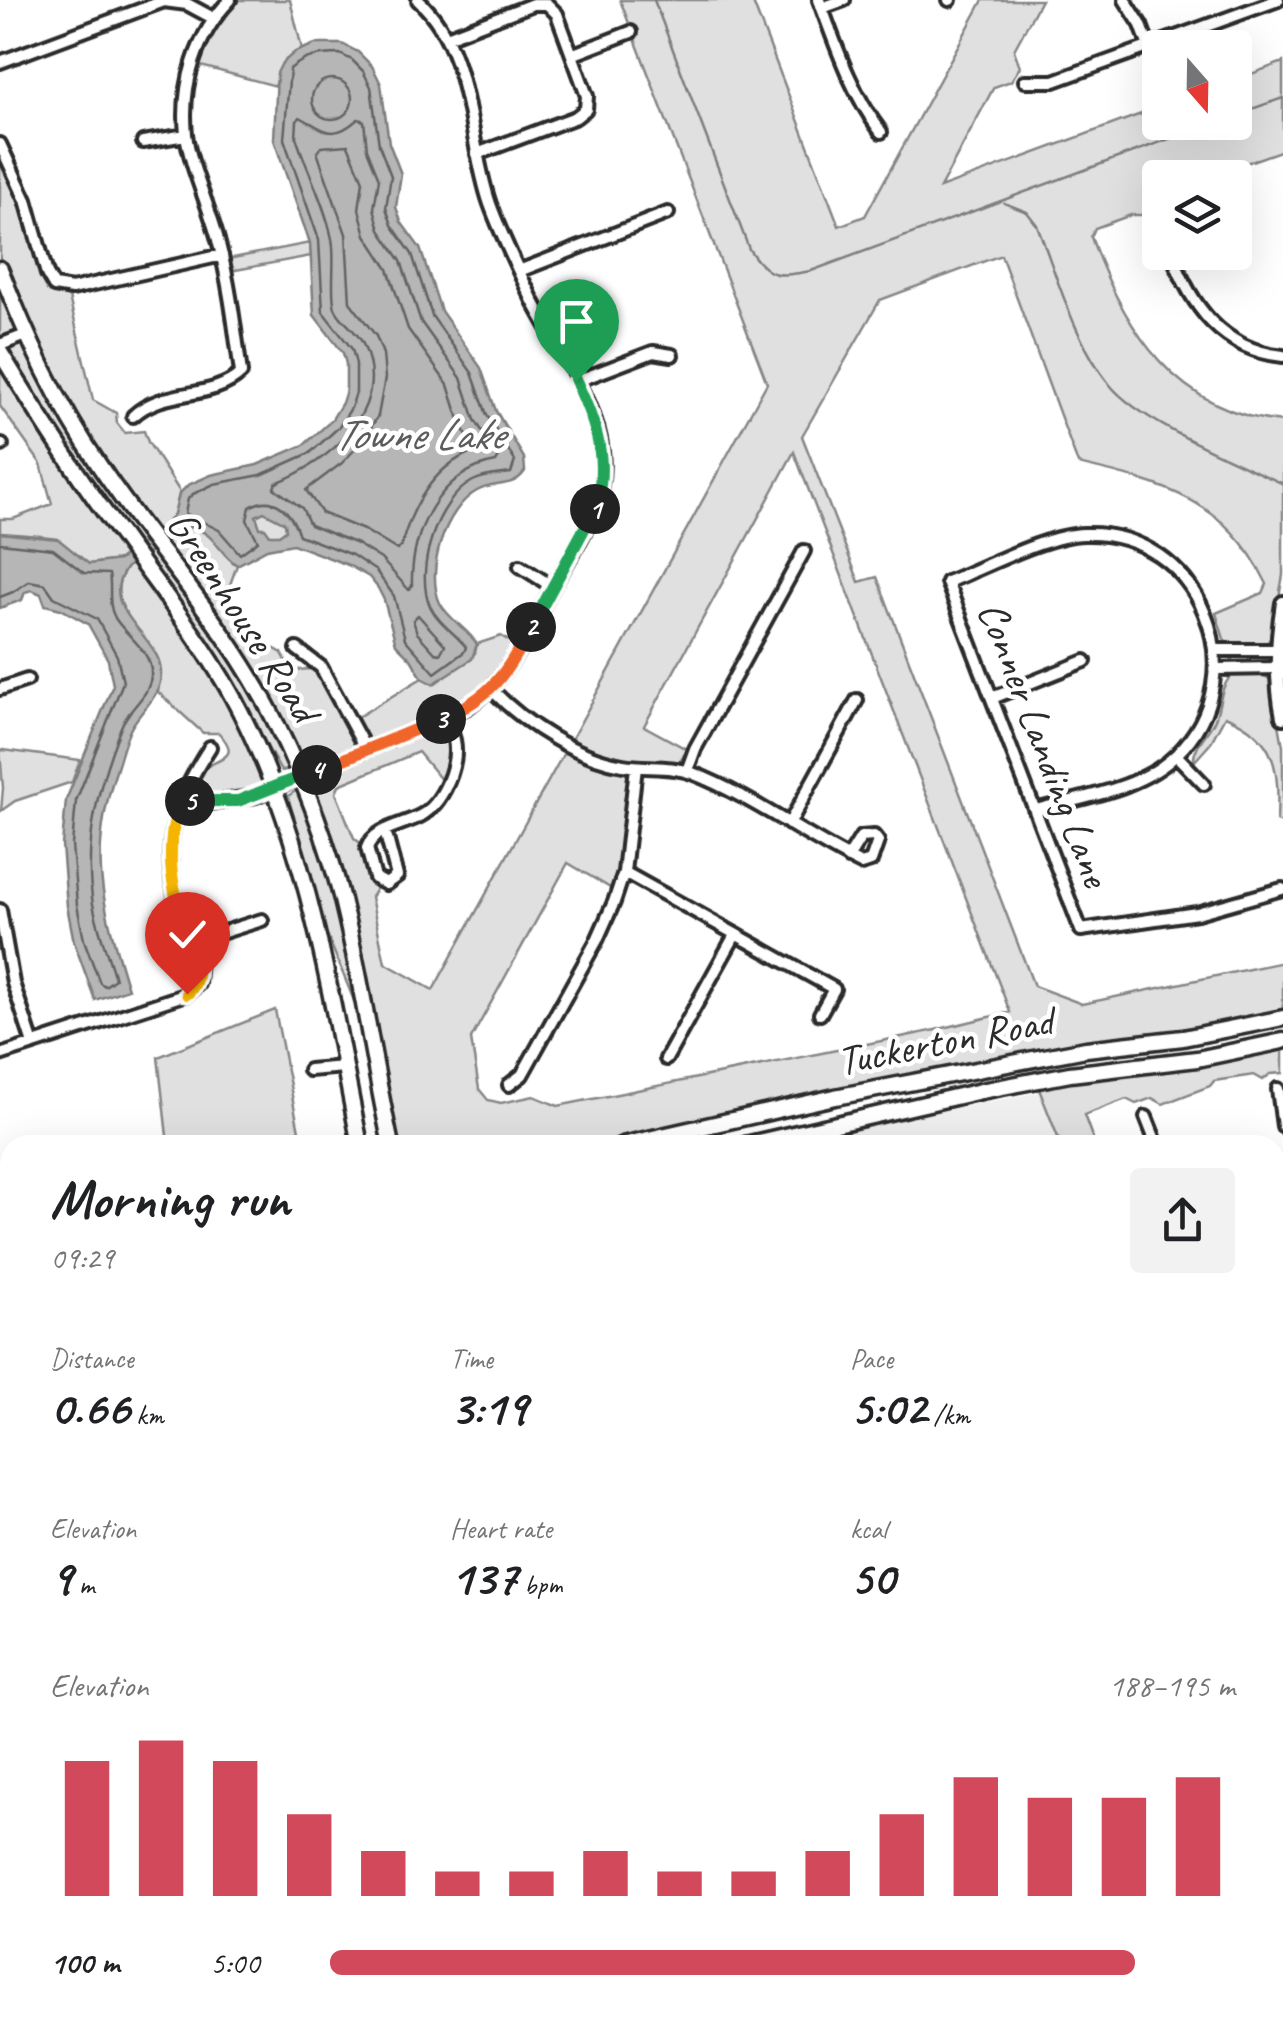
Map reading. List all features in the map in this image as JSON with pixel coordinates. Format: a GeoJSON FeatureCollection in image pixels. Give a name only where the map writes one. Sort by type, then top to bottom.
{"type":"FeatureCollection","features":[{"type":"Feature","properties":{"kind":"main road","name":"Greenhouse Road"},"geometry":{"type":"LineString","coordinates":[[0,268],[26,335],[72,422],[100,468],[240,659],[301,777],[347,921],[388,1135]]}},
{"type":"Feature","properties":{"kind":"main road","name":"Greenhouse Road"},"geometry":{"type":"LineString","coordinates":[[0,348],[46,428],[211,660],[275,788],[310,901],[358,1135]]}},
{"type":"Feature","properties":{"kind":"main road","name":"Tuckerton Road"},"geometry":{"type":"LineString","coordinates":[[666,1135],[835,1097],[1086,1049],[1183,1038],[1283,1018]]}},
{"type":"Feature","properties":{"kind":"main road","name":"Tuckerton Road"},"geometry":{"type":"LineString","coordinates":[[789,1135],[994,1088],[1070,1074],[1197,1059],[1283,1041]]}},
{"type":"Feature","properties":{"kind":"main road"},"geometry":{"type":"LineString","coordinates":[[991,1068],[994,1088]]}},
{"type":"Feature","properties":{"kind":"street"},"geometry":{"type":"LineString","coordinates":[[133,416],[158,400],[220,386],[241,373],[222,255],[186,136],[189,76],[196,50],[213,18],[230,0]]}},
{"type":"Feature","properties":{"kind":"street"},"geometry":{"type":"LineString","coordinates":[[180,799],[238,801],[468,707],[492,690],[512,664],[594,513],[602,486],[602,454],[596,424],[519,271],[490,203],[447,37],[418,0]]}},
{"type":"Feature","properties":{"kind":"street"},"geometry":{"type":"LineString","coordinates":[[844,0],[820,4],[851,85],[882,132]]}},
{"type":"Feature","properties":{"kind":"street"},"geometry":{"type":"LineString","coordinates":[[1124,0],[1143,30]]}},
{"type":"Feature","properties":{"kind":"street"},"geometry":{"type":"LineString","coordinates":[[1190,30],[1259,3],[1278,0]]}},
{"type":"Feature","properties":{"kind":"street"},"geometry":{"type":"LineString","coordinates":[[0,62],[164,2],[186,4],[213,18]]}},
{"type":"Feature","properties":{"kind":"street"},"geometry":{"type":"LineString","coordinates":[[447,37],[533,4],[547,4],[557,14],[587,96],[586,109],[576,118],[478,154]]}},
{"type":"Feature","properties":{"kind":"street"},"geometry":{"type":"LineString","coordinates":[[574,54],[630,32]]}},
{"type":"Feature","properties":{"kind":"street"},"geometry":{"type":"LineString","coordinates":[[1025,81],[1054,81],[1142,49]]}},
{"type":"Feature","properties":{"kind":"street"},"geometry":{"type":"LineString","coordinates":[[143,142],[186,136]]}},
{"type":"Feature","properties":{"kind":"street"},"geometry":{"type":"LineString","coordinates":[[0,144],[26,200],[54,286],[72,289],[222,255]]}},
{"type":"Feature","properties":{"kind":"street"},"geometry":{"type":"LineString","coordinates":[[519,271],[668,212]]}},
{"type":"Feature","properties":{"kind":"street"},"geometry":{"type":"LineString","coordinates":[[1178,270],[1185,288],[1209,322],[1242,345],[1283,356]]}},
{"type":"Feature","properties":{"kind":"street"},"geometry":{"type":"LineString","coordinates":[[0,348],[26,335]]}},
{"type":"Feature","properties":{"kind":"street"},"geometry":{"type":"LineString","coordinates":[[576,381],[653,352],[672,355]]}},
{"type":"Feature","properties":{"kind":"street","name":"Conner Landing Lane"},"geometry":{"type":"LineString","coordinates":[[1216,650],[1204,609],[1174,568],[1143,548],[1107,536],[1082,534],[1061,538],[946,582],[1081,930],[1197,913],[1282,890]]}},
{"type":"Feature","properties":{"kind":"street"},"geometry":{"type":"LineString","coordinates":[[687,771],[695,749],[804,550]]}},
{"type":"Feature","properties":{"kind":"street"},"geometry":{"type":"LineString","coordinates":[[520,566],[553,586]]}},
{"type":"Feature","properties":{"kind":"street"},"geometry":{"type":"LineString","coordinates":[[1283,603],[1278,650],[1283,717]]}},
{"type":"Feature","properties":{"kind":"street"},"geometry":{"type":"LineString","coordinates":[[297,649],[321,668],[366,750]]}},
{"type":"Feature","properties":{"kind":"street"},"geometry":{"type":"LineString","coordinates":[[1036,810],[1140,779],[1176,755],[1202,721],[1216,669],[1216,650],[1278,650]]}},
{"type":"Feature","properties":{"kind":"street"},"geometry":{"type":"LineString","coordinates":[[992,698],[1085,661]]}},
{"type":"Feature","properties":{"kind":"street"},"geometry":{"type":"LineString","coordinates":[[1216,669],[1278,668]]}},
{"type":"Feature","properties":{"kind":"street"},"geometry":{"type":"LineString","coordinates":[[0,689],[27,680]]}},
{"type":"Feature","properties":{"kind":"street"},"geometry":{"type":"LineString","coordinates":[[492,690],[515,713],[581,751],[606,762],[687,771],[848,858]]}},
{"type":"Feature","properties":{"kind":"street"},"geometry":{"type":"LineString","coordinates":[[789,824],[858,700]]}},
{"type":"Feature","properties":{"kind":"street"},"geometry":{"type":"LineString","coordinates":[[386,831],[398,869],[397,876],[386,884],[375,878],[367,848],[370,840],[386,831],[424,815],[434,806],[454,762],[454,740],[445,718]]}},
{"type":"Feature","properties":{"kind":"street"},"geometry":{"type":"LineString","coordinates":[[0,1055],[187,994],[198,984],[199,971],[171,884],[170,833],[180,799],[210,746]]}},
{"type":"Feature","properties":{"kind":"street"},"geometry":{"type":"LineString","coordinates":[[1176,755],[1204,784]]}},
{"type":"Feature","properties":{"kind":"street"},"geometry":{"type":"LineString","coordinates":[[509,1085],[522,1075],[597,940],[624,872],[636,767]]}},
{"type":"Feature","properties":{"kind":"street"},"geometry":{"type":"LineString","coordinates":[[624,872],[834,989],[820,1014]]}},
{"type":"Feature","properties":{"kind":"street"},"geometry":{"type":"LineString","coordinates":[[0,910],[13,983],[33,1044]]}},
{"type":"Feature","properties":{"kind":"street"},"geometry":{"type":"LineString","coordinates":[[189,943],[262,920]]}},
{"type":"Feature","properties":{"kind":"street"},"geometry":{"type":"LineString","coordinates":[[666,1059],[735,935]]}},
{"type":"Feature","properties":{"kind":"street"},"geometry":{"type":"LineString","coordinates":[[308,1070],[344,1067]]}},
{"type":"Feature","properties":{"kind":"street"},"geometry":{"type":"LineString","coordinates":[[1278,1090],[1283,1126]]}},
{"type":"Feature","properties":{"kind":"street"},"geometry":{"type":"LineString","coordinates":[[1146,1117],[1153,1135]]}},
{"type":"Feature","properties":{"kind":"shaded area"},"geometry":{"type":"Polygon","coordinates":[[[239,0],[290,0],[302,49],[284,64],[276,86],[197,65],[207,41],[239,0]]]}},
{"type":"Feature","properties":{"kind":"shaded area"},"geometry":{"type":"Polygon","coordinates":[[[620,0],[752,0],[839,226],[865,216],[983,0],[1041,0],[1014,50],[1020,67],[1011,81],[994,87],[940,188],[1142,114],[1142,140],[1252,140],[1252,74],[1283,62],[1283,150],[1252,161],[1142,160],[1142,215],[1095,228],[1091,237],[1120,303],[1159,361],[1212,402],[1245,415],[1283,422],[1283,575],[1272,636],[1267,643],[1230,645],[1224,639],[1216,613],[1263,593],[1267,584],[1232,532],[1189,499],[1165,488],[1078,464],[1001,255],[880,300],[802,436],[859,582],[877,577],[1034,986],[1082,1004],[1283,962],[1283,1012],[646,1135],[394,1135],[386,1090],[321,920],[288,796],[316,777],[435,729],[444,730],[450,749],[443,782],[418,752],[339,785],[336,793],[354,838],[364,846],[366,869],[376,889],[371,897],[385,963],[433,990],[566,749],[585,761],[623,771],[629,777],[622,855],[612,889],[568,863],[471,1039],[479,1089],[488,1100],[501,1103],[534,1096],[558,1106],[1010,1012],[794,452],[644,726],[688,750],[676,765],[609,755],[571,740],[767,383],[620,0]]]}},
{"type":"Feature","properties":{"kind":"shaded area"},"geometry":{"type":"Polygon","coordinates":[[[0,155],[42,279],[49,290],[69,297],[93,400],[116,413],[117,423],[125,433],[144,431],[180,492],[174,514],[164,527],[119,560],[89,564],[41,536],[0,533],[0,519],[13,519],[52,504],[41,464],[0,406],[0,360],[43,435],[111,530],[108,532],[117,542],[128,533],[72,459],[0,335],[0,155]]]}},
{"type":"Feature","properties":{"kind":"shaded area"},"geometry":{"type":"Polygon","coordinates":[[[310,243],[311,256],[230,271],[228,259],[310,243]]]}},
{"type":"Feature","properties":{"kind":"shaded area"},"geometry":{"type":"Polygon","coordinates":[[[264,512],[286,523],[286,530],[279,536],[259,529],[256,516],[264,512]]]}},
{"type":"Feature","properties":{"kind":"shaded area"},"geometry":{"type":"Polygon","coordinates":[[[189,527],[205,533],[237,565],[227,593],[259,640],[282,653],[289,666],[312,669],[319,675],[354,739],[354,750],[311,768],[281,771],[243,704],[153,569],[142,578],[158,602],[162,600],[220,688],[264,781],[251,792],[233,797],[196,795],[193,784],[203,769],[226,756],[226,741],[219,733],[203,733],[158,692],[153,655],[119,597],[119,583],[127,567],[189,527]]]}},
{"type":"Feature","properties":{"kind":"shaded area"},"geometry":{"type":"Polygon","coordinates":[[[501,636],[516,645],[496,678],[461,706],[375,742],[366,739],[356,718],[422,678],[434,684],[475,653],[477,644],[501,636]]]}},
{"type":"Feature","properties":{"kind":"shaded area"},"geometry":{"type":"Polygon","coordinates":[[[1234,674],[1263,675],[1271,680],[1283,746],[1283,823],[1277,821],[1272,757],[1256,734],[1243,724],[1225,716],[1210,744],[1194,762],[1198,745],[1215,719],[1223,688],[1234,674]]]}},
{"type":"Feature","properties":{"kind":"shaded area"},"geometry":{"type":"Polygon","coordinates":[[[3,750],[80,760],[72,782],[15,801],[1,811],[3,750]]]}},
{"type":"Feature","properties":{"kind":"shaded area"},"geometry":{"type":"Polygon","coordinates":[[[275,1010],[300,1135],[167,1135],[158,1057],[275,1010]]]}},
{"type":"Feature","properties":{"kind":"shaded area"},"geometry":{"type":"Polygon","coordinates":[[[1283,1046],[1283,1073],[1270,1074],[1263,1080],[1254,1075],[1214,1081],[1163,1104],[1152,1098],[1136,1104],[1126,1099],[1084,1115],[1091,1135],[1057,1135],[1037,1084],[1283,1046]]]}},
{"type":"Feature","properties":{"kind":"shaded area"},"geometry":{"type":"Polygon","coordinates":[[[1040,1092],[1057,1135],[830,1135],[1040,1092]]]}},
{"type":"Feature","properties":{"kind":"water","name":"Towne Lake"},"geometry":{"type":"Polygon","coordinates":[[[315,44],[342,44],[358,52],[372,66],[381,84],[389,143],[401,174],[396,207],[401,222],[420,248],[441,311],[481,368],[496,411],[524,458],[525,471],[509,483],[477,491],[447,525],[437,558],[436,590],[444,609],[477,644],[472,659],[433,684],[422,678],[396,644],[378,588],[369,577],[348,565],[293,544],[267,549],[237,565],[205,533],[189,527],[127,567],[119,582],[119,596],[124,610],[152,647],[161,675],[157,690],[126,738],[102,830],[100,856],[106,906],[128,989],[95,1000],[74,942],[62,845],[66,800],[113,685],[108,660],[88,624],[45,605],[41,594],[25,592],[22,600],[0,608],[0,533],[58,539],[89,564],[119,560],[164,527],[174,514],[179,494],[188,485],[211,475],[257,465],[304,445],[331,421],[346,390],[346,364],[343,353],[314,315],[310,243],[274,140],[277,73],[295,52],[315,44]],[[264,512],[256,516],[260,528],[270,535],[286,530],[285,523],[264,512]]]}},
{"type":"Feature","properties":{"kind":"waterway"},"geometry":{"type":"LineString","coordinates":[[654,0],[749,249],[762,266],[775,274],[811,271],[1166,140]]}},
{"type":"Feature","properties":{"kind":"waterway"},"geometry":{"type":"LineString","coordinates":[[1252,109],[1283,98]]}},
{"type":"Feature","properties":{"kind":"waterway"},"geometry":{"type":"LineString","coordinates":[[1004,203],[1027,212],[1037,225],[1086,349],[1110,385],[1166,427],[1283,484]]}},
{"type":"Feature","properties":{"kind":"route"},"geometry":{"type":"LineString","coordinates":[[187,994],[198,984],[199,971],[171,884],[170,833],[180,799],[209,803],[256,796],[468,707],[492,690],[512,664],[594,513],[602,486],[602,454],[596,424],[576,381]]}}]}
